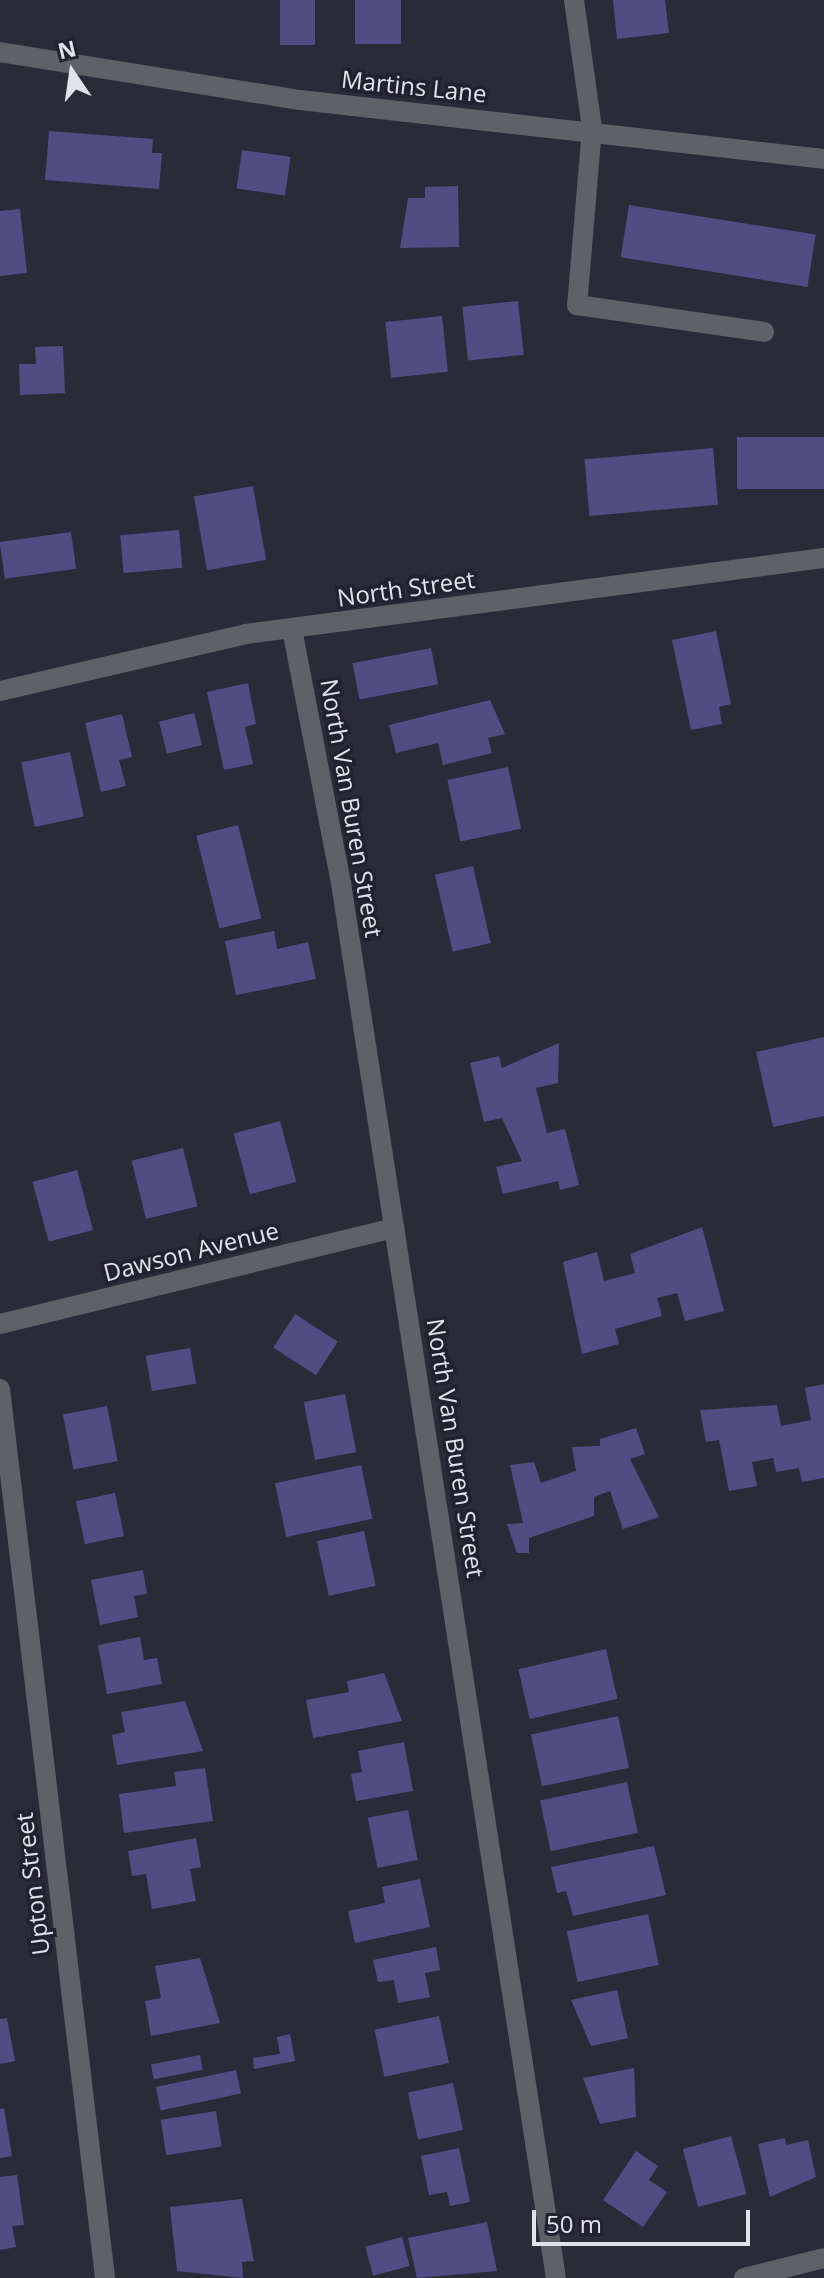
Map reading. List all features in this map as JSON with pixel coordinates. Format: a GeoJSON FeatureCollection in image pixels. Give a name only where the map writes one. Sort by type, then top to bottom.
{"type":"FeatureCollection","features":[{"type":"Feature","properties":{"kind":"street"},"geometry":{"type":"LineString","coordinates":[[574,0],[592,128],[577,305],[764,332]]}},
{"type":"Feature","properties":{"kind":"street","name":"Martins Lane"},"geometry":{"type":"LineString","coordinates":[[0,52],[300,100],[592,128],[824,159]]}},
{"type":"Feature","properties":{"kind":"street","name":"North Street"},"geometry":{"type":"LineString","coordinates":[[0,691],[292,629],[824,558]]}},
{"type":"Feature","properties":{"kind":"street","name":"North Van Buren Street"},"geometry":{"type":"LineString","coordinates":[[292,629],[332,828],[556,2278]]}},
{"type":"Feature","properties":{"kind":"street","name":"Dawson Avenue"},"geometry":{"type":"LineString","coordinates":[[0,1324],[395,1228]]}},
{"type":"Feature","properties":{"kind":"street","name":"Upton Street"},"geometry":{"type":"LineString","coordinates":[[0,1389],[105,2278]]}},
{"type":"Feature","properties":{"kind":"street"},"geometry":{"type":"LineString","coordinates":[[744,2278],[824,2258]]}},
{"type":"Feature","properties":{"kind":"building"},"geometry":{"type":"Polygon","coordinates":[[[280,0],[315,0],[315,45],[280,45],[280,0]]]}},
{"type":"Feature","properties":{"kind":"building"},"geometry":{"type":"Polygon","coordinates":[[[355,0],[401,0],[401,44],[355,44],[355,0]]]}},
{"type":"Feature","properties":{"kind":"building"},"geometry":{"type":"Polygon","coordinates":[[[613,0],[665,0],[669,33],[617,39],[613,0]]]}},
{"type":"Feature","properties":{"kind":"building"},"geometry":{"type":"Polygon","coordinates":[[[49,131],[153,139],[152,153],[162,153],[159,189],[45,180],[49,131]]]}},
{"type":"Feature","properties":{"kind":"building"},"geometry":{"type":"Polygon","coordinates":[[[242,150],[291,157],[285,195],[237,189],[242,150]]]}},
{"type":"Feature","properties":{"kind":"building"},"geometry":{"type":"Polygon","coordinates":[[[458,186],[459,247],[400,248],[408,198],[425,198],[425,187],[458,186]]]}},
{"type":"Feature","properties":{"kind":"building"},"geometry":{"type":"Polygon","coordinates":[[[629,205],[816,235],[807,287],[621,257],[629,205]]]}},
{"type":"Feature","properties":{"kind":"building"},"geometry":{"type":"Polygon","coordinates":[[[20,209],[27,273],[0,276],[0,211],[20,209]]]}},
{"type":"Feature","properties":{"kind":"building"},"geometry":{"type":"Polygon","coordinates":[[[518,301],[524,355],[468,361],[462,307],[518,301]]]}},
{"type":"Feature","properties":{"kind":"building"},"geometry":{"type":"Polygon","coordinates":[[[442,316],[448,372],[391,378],[385,322],[442,316]]]}},
{"type":"Feature","properties":{"kind":"building"},"geometry":{"type":"Polygon","coordinates":[[[63,346],[65,393],[20,395],[19,364],[36,364],[35,347],[63,346]]]}},
{"type":"Feature","properties":{"kind":"building"},"geometry":{"type":"Polygon","coordinates":[[[737,437],[824,437],[824,489],[737,489],[737,437]]]}},
{"type":"Feature","properties":{"kind":"building"},"geometry":{"type":"Polygon","coordinates":[[[713,448],[718,505],[589,516],[584,459],[713,448]]]}},
{"type":"Feature","properties":{"kind":"building"},"geometry":{"type":"Polygon","coordinates":[[[253,486],[266,560],[207,570],[194,496],[253,486]]]}},
{"type":"Feature","properties":{"kind":"building"},"geometry":{"type":"Polygon","coordinates":[[[179,530],[182,568],[124,573],[120,535],[179,530]]]}},
{"type":"Feature","properties":{"kind":"building"},"geometry":{"type":"Polygon","coordinates":[[[71,532],[76,569],[5,579],[0,542],[71,532]]]}},
{"type":"Feature","properties":{"kind":"building"},"geometry":{"type":"Polygon","coordinates":[[[716,631],[731,704],[719,707],[722,724],[691,730],[672,640],[716,631]]]}},
{"type":"Feature","properties":{"kind":"building"},"geometry":{"type":"Polygon","coordinates":[[[431,648],[438,684],[360,700],[352,663],[431,648]]]}},
{"type":"Feature","properties":{"kind":"building"},"geometry":{"type":"Polygon","coordinates":[[[248,683],[256,724],[245,727],[253,764],[224,770],[207,692],[248,683]]]}},
{"type":"Feature","properties":{"kind":"building"},"geometry":{"type":"Polygon","coordinates":[[[490,700],[505,734],[488,738],[492,753],[443,765],[438,743],[396,753],[389,725],[490,700]]]}},
{"type":"Feature","properties":{"kind":"building"},"geometry":{"type":"Polygon","coordinates":[[[194,713],[202,745],[167,754],[159,722],[194,713]]]}},
{"type":"Feature","properties":{"kind":"building"},"geometry":{"type":"Polygon","coordinates":[[[122,714],[132,757],[119,760],[126,786],[101,792],[85,723],[122,714]]]}},
{"type":"Feature","properties":{"kind":"building"},"geometry":{"type":"Polygon","coordinates":[[[70,752],[84,817],[35,827],[21,762],[70,752]]]}},
{"type":"Feature","properties":{"kind":"building"},"geometry":{"type":"Polygon","coordinates":[[[508,767],[521,829],[460,842],[447,780],[508,767]]]}},
{"type":"Feature","properties":{"kind":"building"},"geometry":{"type":"Polygon","coordinates":[[[238,825],[261,918],[220,929],[196,835],[238,825]]]}},
{"type":"Feature","properties":{"kind":"building"},"geometry":{"type":"Polygon","coordinates":[[[473,866],[491,943],[453,952],[435,875],[473,866]]]}},
{"type":"Feature","properties":{"kind":"building"},"geometry":{"type":"Polygon","coordinates":[[[274,931],[277,949],[308,942],[316,979],[236,995],[225,941],[274,931]]]}},
{"type":"Feature","properties":{"kind":"building"},"geometry":{"type":"Polygon","coordinates":[[[824,1037],[824,1116],[773,1127],[756,1052],[824,1037]]]}},
{"type":"Feature","properties":{"kind":"building"},"geometry":{"type":"Polygon","coordinates":[[[559,1043],[558,1083],[536,1088],[547,1133],[565,1129],[579,1185],[560,1190],[558,1181],[503,1194],[496,1167],[522,1161],[502,1118],[484,1122],[470,1063],[499,1056],[502,1068],[559,1043]]]}},
{"type":"Feature","properties":{"kind":"building"},"geometry":{"type":"Polygon","coordinates":[[[280,1121],[296,1182],[250,1194],[234,1133],[280,1121]]]}},
{"type":"Feature","properties":{"kind":"building"},"geometry":{"type":"Polygon","coordinates":[[[183,1148],[198,1206],[146,1219],[132,1161],[183,1148]]]}},
{"type":"Feature","properties":{"kind":"building"},"geometry":{"type":"Polygon","coordinates":[[[77,1170],[93,1230],[49,1242],[33,1182],[77,1170]]]}},
{"type":"Feature","properties":{"kind":"building"},"geometry":{"type":"Polygon","coordinates":[[[702,1227],[724,1311],[685,1321],[677,1293],[657,1298],[662,1316],[615,1329],[619,1344],[582,1354],[563,1262],[597,1252],[604,1281],[635,1273],[630,1254],[702,1227]]]}},
{"type":"Feature","properties":{"kind":"building"},"geometry":{"type":"Polygon","coordinates":[[[295,1314],[338,1342],[316,1375],[273,1348],[295,1314]]]}},
{"type":"Feature","properties":{"kind":"building"},"geometry":{"type":"Polygon","coordinates":[[[190,1348],[196,1383],[152,1391],[146,1356],[190,1348]]]}},
{"type":"Feature","properties":{"kind":"building"},"geometry":{"type":"Polygon","coordinates":[[[824,1384],[824,1478],[802,1482],[799,1468],[776,1472],[773,1458],[752,1462],[757,1486],[729,1491],[719,1440],[706,1442],[700,1410],[777,1405],[781,1426],[811,1420],[805,1388],[824,1384]]]}},
{"type":"Feature","properties":{"kind":"building"},"geometry":{"type":"Polygon","coordinates":[[[345,1394],[356,1452],[315,1460],[304,1402],[345,1394]]]}},
{"type":"Feature","properties":{"kind":"building"},"geometry":{"type":"Polygon","coordinates":[[[107,1406],[118,1461],[74,1470],[63,1415],[107,1406]]]}},
{"type":"Feature","properties":{"kind":"building"},"geometry":{"type":"Polygon","coordinates":[[[636,1428],[645,1454],[630,1459],[659,1517],[623,1529],[610,1491],[594,1497],[594,1516],[529,1538],[529,1553],[517,1553],[507,1524],[523,1523],[510,1465],[534,1462],[541,1483],[576,1471],[572,1447],[600,1446],[600,1439],[636,1428]]]}},
{"type":"Feature","properties":{"kind":"building"},"geometry":{"type":"Polygon","coordinates":[[[361,1465],[372,1519],[286,1537],[275,1483],[361,1465]]]}},
{"type":"Feature","properties":{"kind":"building"},"geometry":{"type":"Polygon","coordinates":[[[115,1493],[124,1536],[85,1544],[76,1501],[115,1493]]]}},
{"type":"Feature","properties":{"kind":"building"},"geometry":{"type":"Polygon","coordinates":[[[364,1531],[376,1586],[329,1596],[317,1541],[364,1531]]]}},
{"type":"Feature","properties":{"kind":"building"},"geometry":{"type":"Polygon","coordinates":[[[143,1570],[147,1594],[134,1596],[138,1617],[100,1625],[91,1580],[143,1570]]]}},
{"type":"Feature","properties":{"kind":"building"},"geometry":{"type":"Polygon","coordinates":[[[140,1637],[144,1660],[157,1658],[162,1684],[107,1694],[98,1645],[140,1637]]]}},
{"type":"Feature","properties":{"kind":"building"},"geometry":{"type":"Polygon","coordinates":[[[606,1649],[617,1699],[530,1719],[518,1669],[606,1649]]]}},
{"type":"Feature","properties":{"kind":"building"},"geometry":{"type":"Polygon","coordinates":[[[384,1673],[402,1721],[313,1738],[306,1700],[349,1692],[347,1681],[384,1673]]]}},
{"type":"Feature","properties":{"kind":"building"},"geometry":{"type":"Polygon","coordinates":[[[185,1701],[203,1751],[117,1765],[112,1735],[125,1732],[121,1712],[185,1701]]]}},
{"type":"Feature","properties":{"kind":"building"},"geometry":{"type":"Polygon","coordinates":[[[618,1716],[629,1768],[542,1786],[531,1735],[618,1716]]]}},
{"type":"Feature","properties":{"kind":"building"},"geometry":{"type":"Polygon","coordinates":[[[404,1742],[413,1791],[356,1801],[351,1774],[362,1772],[358,1751],[404,1742]]]}},
{"type":"Feature","properties":{"kind":"building"},"geometry":{"type":"Polygon","coordinates":[[[205,1768],[213,1821],[124,1833],[119,1794],[176,1786],[174,1772],[205,1768]]]}},
{"type":"Feature","properties":{"kind":"building"},"geometry":{"type":"Polygon","coordinates":[[[627,1782],[638,1833],[551,1851],[540,1801],[627,1782]]]}},
{"type":"Feature","properties":{"kind":"building"},"geometry":{"type":"Polygon","coordinates":[[[408,1810],[418,1860],[377,1868],[368,1818],[408,1810]]]}},
{"type":"Feature","properties":{"kind":"building"},"geometry":{"type":"Polygon","coordinates":[[[196,1838],[201,1867],[190,1869],[196,1901],[152,1909],[146,1874],[132,1876],[128,1851],[196,1838]]]}},
{"type":"Feature","properties":{"kind":"building"},"geometry":{"type":"Polygon","coordinates":[[[654,1846],[666,1895],[573,1916],[566,1891],[557,1893],[551,1867],[654,1846]]]}},
{"type":"Feature","properties":{"kind":"building"},"geometry":{"type":"Polygon","coordinates":[[[420,1879],[430,1927],[355,1943],[348,1911],[385,1903],[382,1887],[420,1879]]]}},
{"type":"Feature","properties":{"kind":"building"},"geometry":{"type":"Polygon","coordinates":[[[648,1914],[659,1965],[578,1982],[567,1931],[648,1914]]]}},
{"type":"Feature","properties":{"kind":"building"},"geometry":{"type":"Polygon","coordinates":[[[436,1947],[440,1970],[425,1973],[430,1997],[398,2003],[394,1980],[378,1982],[373,1960],[436,1947]]]}},
{"type":"Feature","properties":{"kind":"building"},"geometry":{"type":"Polygon","coordinates":[[[200,1958],[220,2023],[151,2036],[145,2001],[161,1998],[155,1966],[200,1958]]]}},
{"type":"Feature","properties":{"kind":"building"},"geometry":{"type":"Polygon","coordinates":[[[617,1990],[628,2038],[591,2046],[571,2000],[617,1990]]]}},
{"type":"Feature","properties":{"kind":"building"},"geometry":{"type":"Polygon","coordinates":[[[439,2016],[449,2063],[384,2077],[374,2030],[439,2016]]]}},
{"type":"Feature","properties":{"kind":"building"},"geometry":{"type":"Polygon","coordinates":[[[7,2018],[15,2061],[0,2064],[0,2019],[7,2018]]]}},
{"type":"Feature","properties":{"kind":"building"},"geometry":{"type":"Polygon","coordinates":[[[290,2034],[295,2061],[254,2069],[253,2058],[280,2054],[277,2037],[290,2034]]]}},
{"type":"Feature","properties":{"kind":"building"},"geometry":{"type":"Polygon","coordinates":[[[200,2055],[203,2070],[154,2079],[151,2065],[200,2055]]]}},
{"type":"Feature","properties":{"kind":"building"},"geometry":{"type":"Polygon","coordinates":[[[634,2068],[636,2117],[600,2124],[583,2078],[634,2068]]]}},
{"type":"Feature","properties":{"kind":"building"},"geometry":{"type":"Polygon","coordinates":[[[236,2070],[241,2093],[161,2111],[156,2087],[236,2070]]]}},
{"type":"Feature","properties":{"kind":"building"},"geometry":{"type":"Polygon","coordinates":[[[453,2083],[463,2130],[418,2140],[408,2093],[453,2083]]]}},
{"type":"Feature","properties":{"kind":"building"},"geometry":{"type":"Polygon","coordinates":[[[4,2108],[12,2156],[0,2158],[0,2109],[4,2108]]]}},
{"type":"Feature","properties":{"kind":"building"},"geometry":{"type":"Polygon","coordinates":[[[216,2111],[222,2147],[166,2155],[161,2120],[216,2111]]]}},
{"type":"Feature","properties":{"kind":"building"},"geometry":{"type":"Polygon","coordinates":[[[731,2136],[747,2194],[698,2207],[683,2149],[731,2136]]]}},
{"type":"Feature","properties":{"kind":"building"},"geometry":{"type":"Polygon","coordinates":[[[785,2138],[786,2145],[808,2140],[816,2177],[770,2197],[758,2144],[785,2138]]]}},
{"type":"Feature","properties":{"kind":"building"},"geometry":{"type":"Polygon","coordinates":[[[459,2148],[470,2202],[450,2206],[447,2192],[429,2195],[421,2156],[459,2148]]]}},
{"type":"Feature","properties":{"kind":"building"},"geometry":{"type":"Polygon","coordinates":[[[636,2151],[658,2166],[649,2180],[667,2192],[643,2227],[603,2200],[636,2151]]]}},
{"type":"Feature","properties":{"kind":"building"},"geometry":{"type":"Polygon","coordinates":[[[17,2175],[24,2225],[12,2226],[16,2247],[0,2250],[0,2177],[17,2175]]]}},
{"type":"Feature","properties":{"kind":"building"},"geometry":{"type":"Polygon","coordinates":[[[242,2199],[254,2261],[242,2262],[243,2278],[177,2271],[170,2207],[242,2199]]]}},
{"type":"Feature","properties":{"kind":"building"},"geometry":{"type":"Polygon","coordinates":[[[487,2222],[497,2271],[417,2278],[408,2238],[487,2222]]]}},
{"type":"Feature","properties":{"kind":"building"},"geometry":{"type":"Polygon","coordinates":[[[402,2237],[410,2266],[373,2276],[365,2247],[402,2237]]]}}]}
